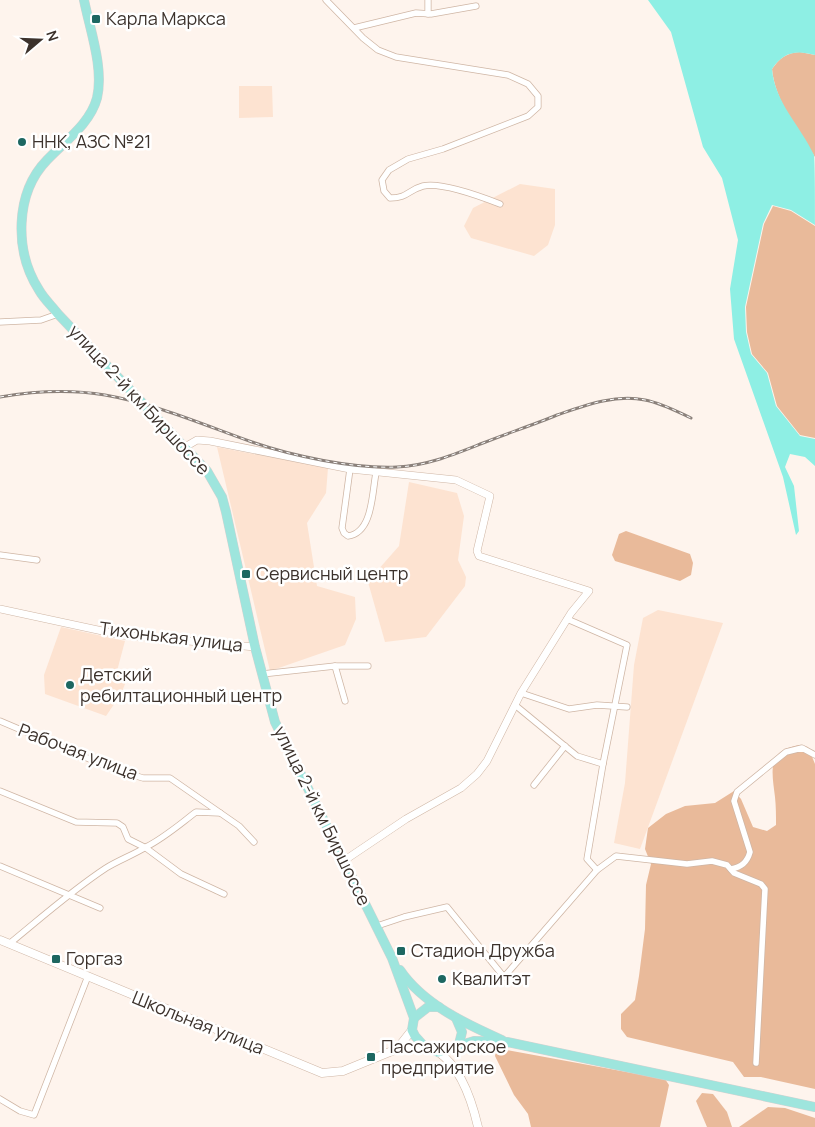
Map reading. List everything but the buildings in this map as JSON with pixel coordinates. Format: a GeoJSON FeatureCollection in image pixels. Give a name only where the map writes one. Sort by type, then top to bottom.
{"type":"FeatureCollection","features":[{"type":"Feature","properties":{"kind":"main road","name":"улица 2-й км Биршоссе"},"geometry":{"type":"LineString","coordinates":[[84,0],[96,61],[97,97],[87,118],[31,179],[22,209],[24,246],[28,269],[39,290],[58,314],[207,470],[222,497],[255,647],[275,722],[392,958]]}},
{"type":"Feature","properties":{"kind":"main road","name":"Школьная улица"},"geometry":{"type":"LineString","coordinates":[[0,940],[201,1025],[322,1073],[343,1071],[397,1048]]}},
{"type":"Feature","properties":{"kind":"main road"},"geometry":{"type":"LineString","coordinates":[[392,958],[417,990],[440,1007],[456,1018],[507,1042]]}},
{"type":"Feature","properties":{"kind":"main road"},"geometry":{"type":"LineString","coordinates":[[392,958],[414,1018],[412,1030],[397,1048]]}},
{"type":"Feature","properties":{"kind":"main road"},"geometry":{"type":"LineString","coordinates":[[414,1018],[428,1007],[440,1007]]}},
{"type":"Feature","properties":{"kind":"main road"},"geometry":{"type":"LineString","coordinates":[[454,1067],[457,1046],[462,1032],[456,1018]]}},
{"type":"Feature","properties":{"kind":"main road"},"geometry":{"type":"LineString","coordinates":[[412,1030],[418,1041],[438,1052],[454,1067],[473,1107],[478,1127]]}},
{"type":"Feature","properties":{"kind":"main road"},"geometry":{"type":"LineString","coordinates":[[438,1052],[474,1041],[507,1042],[815,1107]]}},
{"type":"Feature","properties":{"kind":"main road"},"geometry":{"type":"LineString","coordinates":[[397,1048],[424,1046]]}},
{"type":"Feature","properties":{"kind":"street"},"geometry":{"type":"LineString","coordinates":[[326,0],[378,50],[396,57],[508,75],[528,84],[538,96],[538,107],[528,116],[443,149],[408,159],[389,170],[382,180],[384,191],[390,198],[401,198],[422,186],[436,186],[500,204]]}},
{"type":"Feature","properties":{"kind":"street"},"geometry":{"type":"LineString","coordinates":[[428,0],[428,14]]}},
{"type":"Feature","properties":{"kind":"street"},"geometry":{"type":"LineString","coordinates":[[354,28],[416,14],[428,14],[476,6]]}},
{"type":"Feature","properties":{"kind":"street"},"geometry":{"type":"LineString","coordinates":[[0,322],[40,320],[58,314]]}},
{"type":"Feature","properties":{"kind":"street"},"geometry":{"type":"LineString","coordinates":[[185,448],[197,440],[210,441],[350,470],[456,480],[488,494],[490,501],[477,551],[479,556],[589,591],[567,619],[521,694],[487,761],[477,774],[460,788],[406,819],[344,860]]}},
{"type":"Feature","properties":{"kind":"street"},"geometry":{"type":"LineString","coordinates":[[350,470],[343,523],[344,533],[348,536],[357,534],[365,525],[376,473]]}},
{"type":"Feature","properties":{"kind":"street"},"geometry":{"type":"LineString","coordinates":[[0,555],[38,560]]}},
{"type":"Feature","properties":{"kind":"street","name":"Тихонькая улица"},"geometry":{"type":"LineString","coordinates":[[0,608],[121,635],[255,647]]}},
{"type":"Feature","properties":{"kind":"street"},"geometry":{"type":"LineString","coordinates":[[567,619],[627,645],[603,764],[587,859],[597,870]]}},
{"type":"Feature","properties":{"kind":"street"},"geometry":{"type":"LineString","coordinates":[[262,674],[335,666],[368,666]]}},
{"type":"Feature","properties":{"kind":"street"},"geometry":{"type":"LineString","coordinates":[[335,666],[345,701]]}},
{"type":"Feature","properties":{"kind":"street"},"geometry":{"type":"LineString","coordinates":[[521,694],[569,708],[597,705],[626,707]]}},
{"type":"Feature","properties":{"kind":"street"},"geometry":{"type":"LineString","coordinates":[[515,705],[577,756],[603,764]]}},
{"type":"Feature","properties":{"kind":"street","name":"Рабочая улица"},"geometry":{"type":"LineString","coordinates":[[0,721],[113,769],[143,778],[170,778],[222,813],[239,826],[254,842]]}},
{"type":"Feature","properties":{"kind":"street"},"geometry":{"type":"LineString","coordinates":[[534,785],[565,746]]}},
{"type":"Feature","properties":{"kind":"street"},"geometry":{"type":"LineString","coordinates":[[731,870],[738,868],[748,860],[750,852],[734,802],[737,792],[786,752],[802,748],[815,755]]}},
{"type":"Feature","properties":{"kind":"street"},"geometry":{"type":"LineString","coordinates":[[0,791],[76,822],[117,823],[123,827],[128,840],[146,848],[181,874],[224,894]]}},
{"type":"Feature","properties":{"kind":"street"},"geometry":{"type":"LineString","coordinates":[[9,944],[68,895],[119,860],[146,848],[196,812],[222,813]]}},
{"type":"Feature","properties":{"kind":"street"},"geometry":{"type":"LineString","coordinates":[[377,926],[404,917],[447,907],[504,977],[597,870],[616,856],[687,864],[712,861],[727,865],[734,873],[762,884],[765,889],[756,1063]]}},
{"type":"Feature","properties":{"kind":"street"},"geometry":{"type":"LineString","coordinates":[[0,866],[100,908]]}},
{"type":"Feature","properties":{"kind":"street"},"geometry":{"type":"LineString","coordinates":[[0,1100],[20,1111],[34,1115],[88,976]]}},
{"type":"Feature","properties":{"kind":"shaded area"},"geometry":{"type":"Polygon","coordinates":[[[800,52],[815,55],[815,157],[782,104],[772,69],[784,57],[800,52]]]}},
{"type":"Feature","properties":{"kind":"shaded area"},"geometry":{"type":"Polygon","coordinates":[[[239,86],[272,86],[273,117],[239,118],[239,86]]]}},
{"type":"Feature","properties":{"kind":"shaded area"},"geometry":{"type":"Polygon","coordinates":[[[520,184],[555,189],[555,225],[548,245],[534,256],[471,238],[464,226],[473,208],[520,184]]]}},
{"type":"Feature","properties":{"kind":"shaded area"},"geometry":{"type":"Polygon","coordinates":[[[773,206],[791,211],[815,226],[815,438],[800,435],[777,406],[768,373],[752,354],[747,332],[746,307],[764,224],[773,206]]]}},
{"type":"Feature","properties":{"kind":"shaded area"},"geometry":{"type":"Polygon","coordinates":[[[217,447],[328,468],[326,493],[307,523],[317,586],[355,597],[356,619],[345,645],[270,671],[217,447]]]}},
{"type":"Feature","properties":{"kind":"shaded area"},"geometry":{"type":"Polygon","coordinates":[[[409,482],[457,493],[464,516],[458,560],[466,577],[465,586],[426,637],[385,642],[366,575],[377,571],[399,546],[409,482]]]}},
{"type":"Feature","properties":{"kind":"shaded area"},"geometry":{"type":"Polygon","coordinates":[[[626,531],[690,554],[693,563],[691,575],[680,581],[615,561],[612,555],[619,534],[626,531]]]}},
{"type":"Feature","properties":{"kind":"shaded area"},"geometry":{"type":"Polygon","coordinates":[[[658,610],[723,623],[640,849],[614,843],[625,783],[634,665],[643,618],[658,610]]]}},
{"type":"Feature","properties":{"kind":"shaded area"},"geometry":{"type":"Polygon","coordinates":[[[61,627],[125,641],[117,671],[129,674],[121,694],[106,716],[45,694],[44,675],[61,627]]]}},
{"type":"Feature","properties":{"kind":"shaded area"},"geometry":{"type":"Polygon","coordinates":[[[800,745],[808,747],[815,764],[815,1089],[761,1077],[744,1077],[733,1062],[627,1037],[621,1029],[621,1014],[635,1000],[639,976],[645,929],[646,885],[651,864],[645,849],[648,828],[666,814],[685,806],[715,803],[734,791],[741,799],[753,827],[767,831],[776,825],[773,770],[776,757],[789,748],[800,745]]]}},
{"type":"Feature","properties":{"kind":"shaded area"},"geometry":{"type":"Polygon","coordinates":[[[501,1049],[665,1079],[669,1085],[660,1127],[531,1127],[528,1114],[514,1095],[495,1056],[496,1051],[501,1049]]]}},
{"type":"Feature","properties":{"kind":"shaded area"},"geometry":{"type":"Polygon","coordinates":[[[702,1093],[713,1094],[727,1112],[732,1127],[707,1127],[696,1101],[702,1093]]]}},
{"type":"Feature","properties":{"kind":"shaded area"},"geometry":{"type":"Polygon","coordinates":[[[768,1107],[785,1108],[815,1118],[815,1127],[739,1127],[768,1107]]]}},
{"type":"Feature","properties":{"kind":"water"},"geometry":{"type":"Polygon","coordinates":[[[648,0],[815,0],[815,55],[791,54],[781,59],[772,69],[778,93],[814,155],[815,225],[791,210],[772,205],[763,224],[745,307],[746,332],[751,354],[767,373],[776,406],[800,436],[815,439],[815,466],[805,457],[790,454],[785,467],[794,486],[799,531],[796,535],[783,477],[734,339],[730,289],[738,240],[722,178],[703,147],[671,32],[648,0]]]}},
{"type":"Feature","properties":{"kind":"railway"},"geometry":{"type":"LineString","coordinates":[[0,397],[52,392],[105,395],[161,409],[285,452],[343,464],[380,467],[408,466],[441,459],[557,415],[612,399],[623,398],[651,401],[691,418]]}},
{"type":"Feature","properties":{"kind":"place","name":"Карла Маркса"},"geometry":{"type":"Point","coordinates":[96,19]}},
{"type":"Feature","properties":{"kind":"place","name":"ННК, АЗС №21"},"geometry":{"type":"Point","coordinates":[22,142]}},
{"type":"Feature","properties":{"kind":"place","name":"Сервисный центр"},"geometry":{"type":"Point","coordinates":[246,574]}},
{"type":"Feature","properties":{"kind":"place","name":"Детский ребилтационный центр"},"geometry":{"type":"Point","coordinates":[70,685]}},
{"type":"Feature","properties":{"kind":"place","name":"Стадион Дружба"},"geometry":{"type":"Point","coordinates":[401,951]}},
{"type":"Feature","properties":{"kind":"place","name":"Горгаз"},"geometry":{"type":"Point","coordinates":[56,959]}},
{"type":"Feature","properties":{"kind":"place","name":"Квалитэт"},"geometry":{"type":"Point","coordinates":[442,979]}},
{"type":"Feature","properties":{"kind":"place","name":"Пассажирское предприятие"},"geometry":{"type":"Point","coordinates":[371,1057]}}]}
